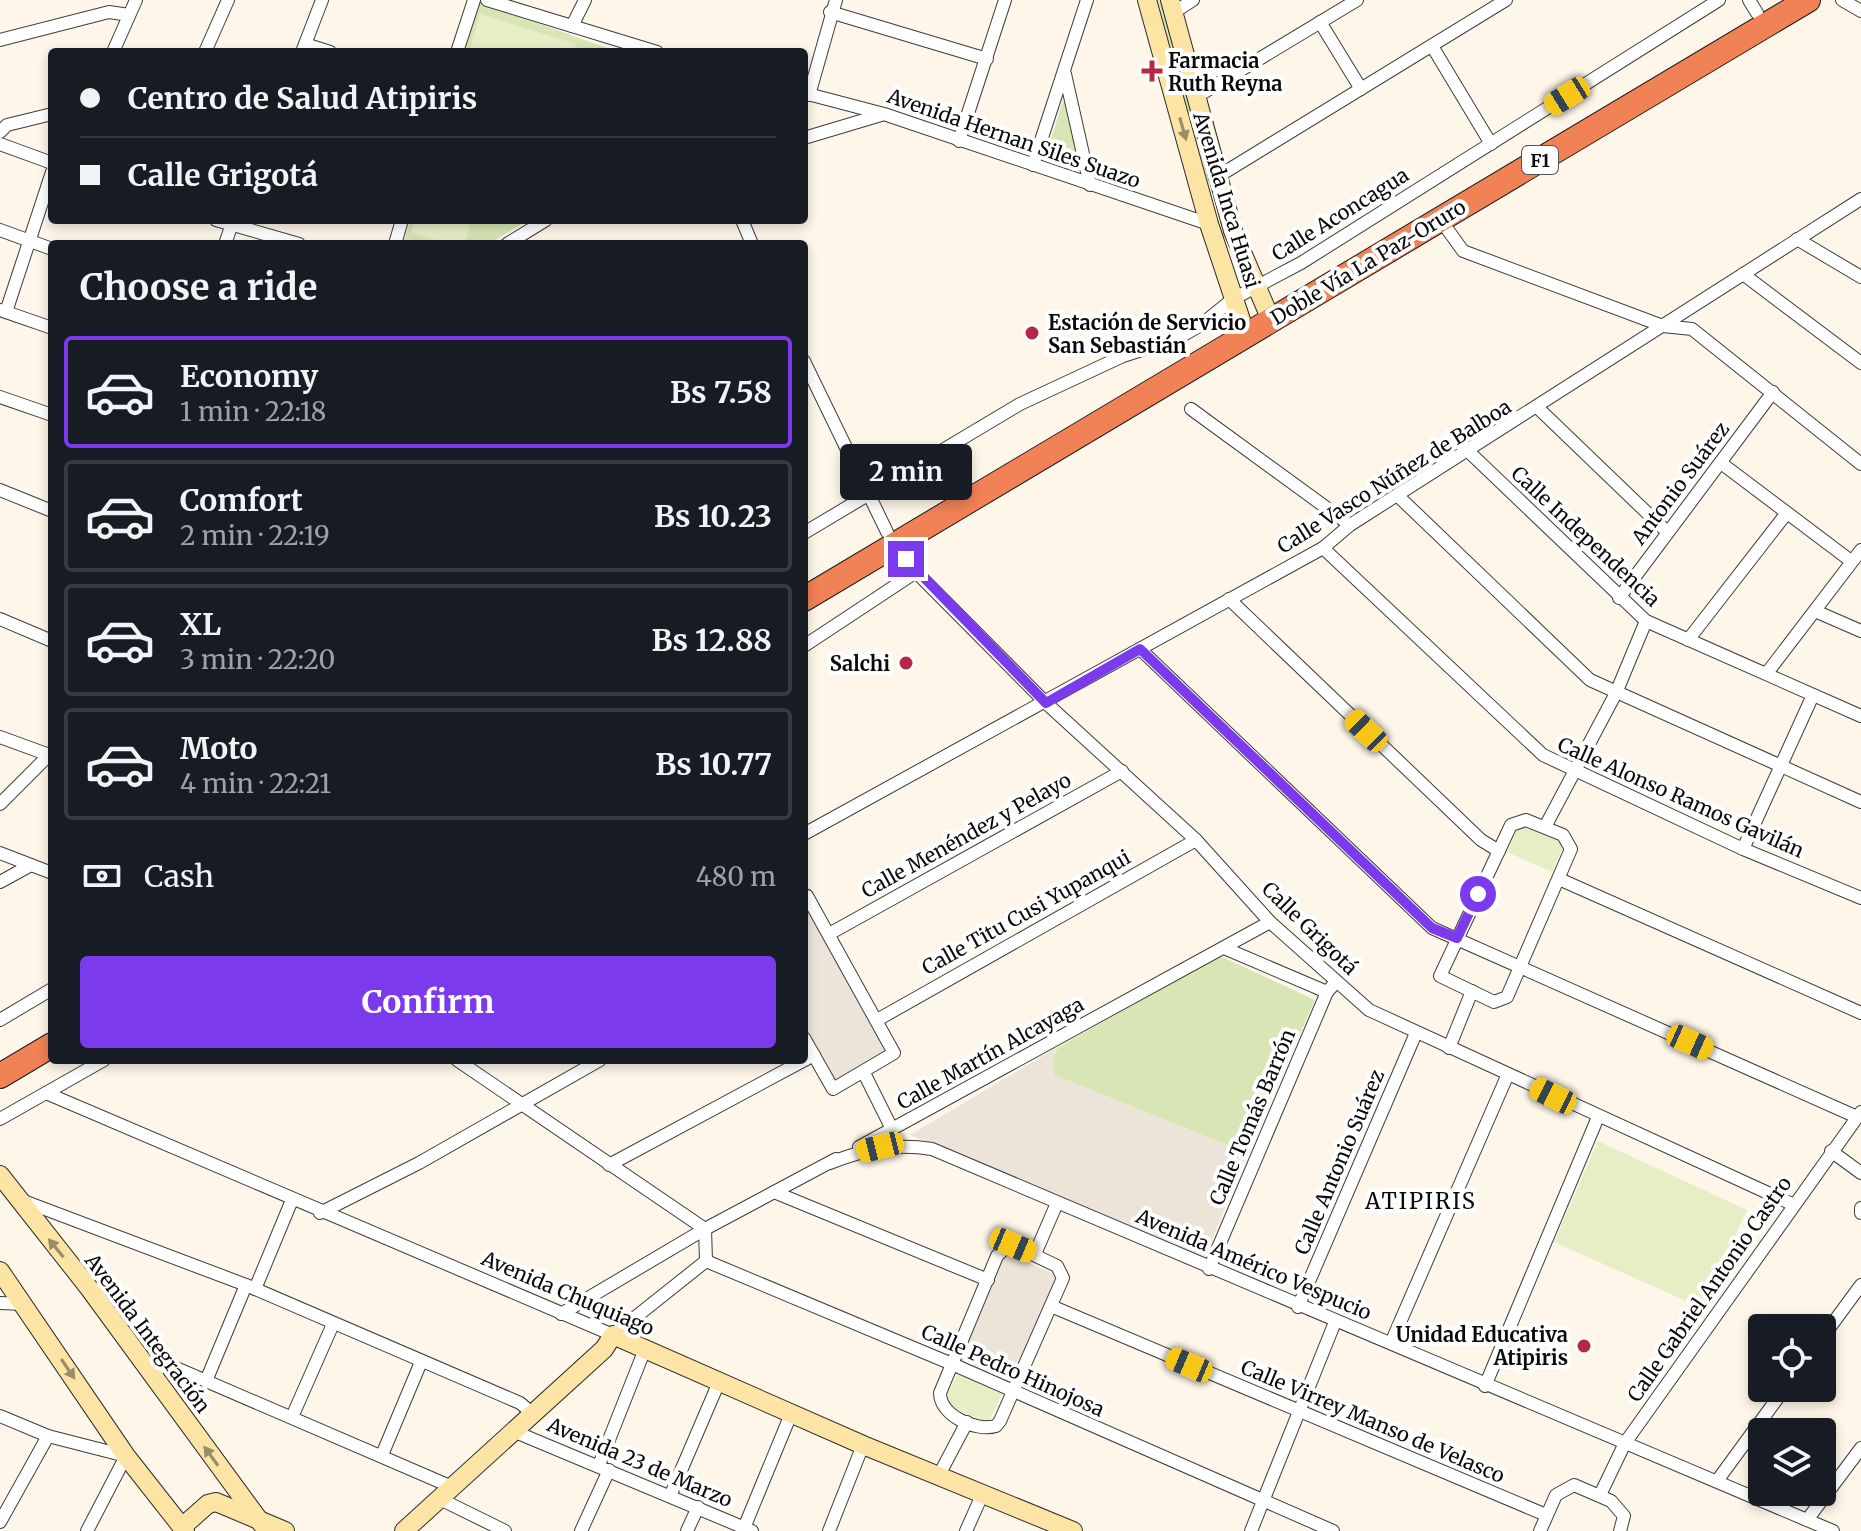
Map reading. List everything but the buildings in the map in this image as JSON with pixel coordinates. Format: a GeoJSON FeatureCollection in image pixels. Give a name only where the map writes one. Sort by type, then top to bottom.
{"type":"FeatureCollection","features":[{"type":"Feature","properties":{"kind":"highway","name":"Doble Vía La Paz-Oruro"},"geometry":{"type":"LineString","coordinates":[[808,581],[892,539],[1263,304],[1753,7],[1779,0]]}},
{"type":"Feature","properties":{"kind":"highway","name":"Doble Vía La Paz-Oruro"},"geometry":{"type":"LineString","coordinates":[[808,596],[1237,309],[1263,304],[1440,219],[1808,0]]}},
{"type":"Feature","properties":{"kind":"highway"},"geometry":{"type":"LineString","coordinates":[[0,1059],[48,1031]]}},
{"type":"Feature","properties":{"kind":"highway"},"geometry":{"type":"LineString","coordinates":[[0,1076],[48,1047]]}},
{"type":"Feature","properties":{"kind":"street"},"geometry":{"type":"LineString","coordinates":[[115,48],[136,0]]}},
{"type":"Feature","properties":{"kind":"street"},"geometry":{"type":"LineString","coordinates":[[207,48],[228,0]]}},
{"type":"Feature","properties":{"kind":"street"},"geometry":{"type":"LineString","coordinates":[[304,48],[322,0]]}},
{"type":"Feature","properties":{"kind":"street"},"geometry":{"type":"LineString","coordinates":[[458,48],[474,0]]}},
{"type":"Feature","properties":{"kind":"street"},"geometry":{"type":"LineString","coordinates":[[487,0],[504,2],[644,48]]}},
{"type":"Feature","properties":{"kind":"street"},"geometry":{"type":"LineString","coordinates":[[572,26],[585,0]]}},
{"type":"Feature","properties":{"kind":"street"},"geometry":{"type":"LineString","coordinates":[[959,141],[1005,0]]}},
{"type":"Feature","properties":{"kind":"street"},"geometry":{"type":"LineString","coordinates":[[1033,165],[1087,0]]}},
{"type":"Feature","properties":{"kind":"street","name":"Avenida Inca Huasi"},"geometry":{"type":"LineString","coordinates":[[1147,0],[1209,224],[1237,309]]}},
{"type":"Feature","properties":{"kind":"street"},"geometry":{"type":"LineString","coordinates":[[1171,6],[1193,0]]}},
{"type":"Feature","properties":{"kind":"street"},"geometry":{"type":"LineString","coordinates":[[1196,97],[1357,0]]}},
{"type":"Feature","properties":{"kind":"street"},"geometry":{"type":"LineString","coordinates":[[1202,197],[1361,89],[1506,0]]}},
{"type":"Feature","properties":{"kind":"street","name":"Calle Aconcagua"},"geometry":{"type":"LineString","coordinates":[[1263,304],[1301,263],[1719,0]]}},
{"type":"Feature","properties":{"kind":"street"},"geometry":{"type":"LineString","coordinates":[[1842,0],[1861,11]]}},
{"type":"Feature","properties":{"kind":"street"},"geometry":{"type":"LineString","coordinates":[[808,90],[831,4],[987,59]]}},
{"type":"Feature","properties":{"kind":"street","name":"Avenida Inca Huasi"},"geometry":{"type":"LineString","coordinates":[[1171,6],[1219,184],[1263,304]]}},
{"type":"Feature","properties":{"kind":"street"},"geometry":{"type":"LineString","coordinates":[[0,40],[109,12],[129,15]]}},
{"type":"Feature","properties":{"kind":"street"},"geometry":{"type":"LineString","coordinates":[[1320,22],[1361,89]]}},
{"type":"Feature","properties":{"kind":"street"},"geometry":{"type":"LineString","coordinates":[[1432,46],[1491,144]]}},
{"type":"Feature","properties":{"kind":"street"},"geometry":{"type":"LineString","coordinates":[[1064,71],[1090,185]]}},
{"type":"Feature","properties":{"kind":"street","name":"Avenida Hernan Siles Suazo"},"geometry":{"type":"LineString","coordinates":[[808,94],[884,114],[1209,224]]}},
{"type":"Feature","properties":{"kind":"street"},"geometry":{"type":"LineString","coordinates":[[808,137],[884,114]]}},
{"type":"Feature","properties":{"kind":"street"},"geometry":{"type":"LineString","coordinates":[[0,132],[7,125],[48,115]]}},
{"type":"Feature","properties":{"kind":"street"},"geometry":{"type":"LineString","coordinates":[[0,144],[48,162]]}},
{"type":"Feature","properties":{"kind":"street"},"geometry":{"type":"LineString","coordinates":[[48,185],[3,311],[48,327]]}},
{"type":"Feature","properties":{"kind":"street","name":"Calle Vasco Núñez de Balboa"},"geometry":{"type":"LineString","coordinates":[[808,832],[1323,548],[1350,525],[1538,408],[1861,199]]}},
{"type":"Feature","properties":{"kind":"street"},"geometry":{"type":"LineString","coordinates":[[1440,219],[1463,251],[1663,326],[1692,329],[1861,464]]}},
{"type":"Feature","properties":{"kind":"street"},"geometry":{"type":"LineString","coordinates":[[236,224],[286,240]]}},
{"type":"Feature","properties":{"kind":"street"},"geometry":{"type":"LineString","coordinates":[[514,240],[540,224]]}},
{"type":"Feature","properties":{"kind":"street"},"geometry":{"type":"LineString","coordinates":[[0,230],[48,248]]}},
{"type":"Feature","properties":{"kind":"street"},"geometry":{"type":"LineString","coordinates":[[1797,239],[1861,277]]}},
{"type":"Feature","properties":{"kind":"street"},"geometry":{"type":"LineString","coordinates":[[1743,274],[1861,363]]}},
{"type":"Feature","properties":{"kind":"street"},"geometry":{"type":"LineString","coordinates":[[808,531],[1020,404],[1123,356],[1151,349],[1237,309]]}},
{"type":"Feature","properties":{"kind":"street","name":"Calle Grigotá"},"geometry":{"type":"LineString","coordinates":[[808,370],[867,495],[892,539],[916,572],[1046,703],[1196,840],[1331,987],[1416,1033],[1792,1204]]}},
{"type":"Feature","properties":{"kind":"street","name":"Antonio Suárez"},"geometry":{"type":"LineString","coordinates":[[1619,598],[1666,531],[1773,392]]}},
{"type":"Feature","properties":{"kind":"street"},"geometry":{"type":"LineString","coordinates":[[0,397],[48,414]]}},
{"type":"Feature","properties":{"kind":"street"},"geometry":{"type":"LineString","coordinates":[[1538,408],[1666,531]]}},
{"type":"Feature","properties":{"kind":"street"},"geometry":{"type":"LineString","coordinates":[[1191,409],[1350,525]]}},
{"type":"Feature","properties":{"kind":"street","name":"Calle Independencia"},"geometry":{"type":"LineString","coordinates":[[1468,451],[1646,621],[1861,716]]}},
{"type":"Feature","properties":{"kind":"street"},"geometry":{"type":"LineString","coordinates":[[1721,463],[1851,561]]}},
{"type":"Feature","properties":{"kind":"street"},"geometry":{"type":"LineString","coordinates":[[0,490],[48,509]]}},
{"type":"Feature","properties":{"kind":"street"},"geometry":{"type":"LineString","coordinates":[[1397,495],[1590,680],[1861,802]]}},
{"type":"Feature","properties":{"kind":"street"},"geometry":{"type":"LineString","coordinates":[[1688,640],[1786,514]]}},
{"type":"Feature","properties":{"kind":"street","name":"Calle Alonso Ramos Gavilán"},"geometry":{"type":"LineString","coordinates":[[1323,548],[1543,755],[1743,849],[1861,898]]}},
{"type":"Feature","properties":{"kind":"street"},"geometry":{"type":"LineString","coordinates":[[1767,673],[1861,550]]}},
{"type":"Feature","properties":{"kind":"street"},"geometry":{"type":"LineString","coordinates":[[808,643],[916,572]]}},
{"type":"Feature","properties":{"kind":"street"},"geometry":{"type":"LineString","coordinates":[[1229,599],[1481,840],[1499,851]]}},
{"type":"Feature","properties":{"kind":"street"},"geometry":{"type":"LineString","coordinates":[[1815,611],[1861,631]]}},
{"type":"Feature","properties":{"kind":"street"},"geometry":{"type":"LineString","coordinates":[[0,619],[48,639]]}},
{"type":"Feature","properties":{"kind":"street"},"geometry":{"type":"LineString","coordinates":[[1545,827],[1616,693],[1646,621]]}},
{"type":"Feature","properties":{"kind":"street"},"geometry":{"type":"LineString","coordinates":[[1140,649],[1432,928],[1859,1114]]}},
{"type":"Feature","properties":{"kind":"street"},"geometry":{"type":"LineString","coordinates":[[1743,849],[1813,695]]}},
{"type":"Feature","properties":{"kind":"street"},"geometry":{"type":"LineString","coordinates":[[0,737],[48,753]]}},
{"type":"Feature","properties":{"kind":"street"},"geometry":{"type":"LineString","coordinates":[[0,804],[48,757]]}},
{"type":"Feature","properties":{"kind":"street","name":"Calle Menéndez y Pelayo"},"geometry":{"type":"LineString","coordinates":[[829,934],[1122,771]]}},
{"type":"Feature","properties":{"kind":"street"},"geometry":{"type":"LineString","coordinates":[[1526,820],[1545,827],[1563,835],[1570,843],[1559,879],[1522,966],[1503,1001],[1494,1002],[1440,976],[1499,851],[1517,821],[1526,820]]}},
{"type":"Feature","properties":{"kind":"street","name":"Calle Titu Cusi Yupanqui"},"geometry":{"type":"LineString","coordinates":[[877,1020],[1196,840]]}},
{"type":"Feature","properties":{"kind":"street"},"geometry":{"type":"LineString","coordinates":[[0,853],[48,871]]}},
{"type":"Feature","properties":{"kind":"street"},"geometry":{"type":"LineString","coordinates":[[0,882],[31,865]]}},
{"type":"Feature","properties":{"kind":"street"},"geometry":{"type":"LineString","coordinates":[[1559,879],[1861,1013]]}},
{"type":"Feature","properties":{"kind":"street"},"geometry":{"type":"LineString","coordinates":[[808,898],[894,1053],[833,1089],[808,1045]]}},
{"type":"Feature","properties":{"kind":"street","name":"Calle Martín Alcayaga"},"geometry":{"type":"LineString","coordinates":[[561,1314],[705,1229],[1270,922]]}},
{"type":"Feature","properties":{"kind":"street"},"geometry":{"type":"LineString","coordinates":[[1224,948],[1331,987]]}},
{"type":"Feature","properties":{"kind":"street","name":"Calle Tomás Barrón"},"geometry":{"type":"LineString","coordinates":[[1209,1269],[1331,987]]}},
{"type":"Feature","properties":{"kind":"street"},"geometry":{"type":"LineString","coordinates":[[0,1020],[48,991]]}},
{"type":"Feature","properties":{"kind":"street"},"geometry":{"type":"LineString","coordinates":[[1449,1048],[1472,991]]}},
{"type":"Feature","properties":{"kind":"street","name":"Calle Antonio Suárez"},"geometry":{"type":"LineString","coordinates":[[1298,1307],[1416,1033]]}},
{"type":"Feature","properties":{"kind":"street"},"geometry":{"type":"LineString","coordinates":[[808,1058],[814,1055]]}},
{"type":"Feature","properties":{"kind":"street"},"geometry":{"type":"LineString","coordinates":[[0,1119],[97,1064]]}},
{"type":"Feature","properties":{"kind":"street"},"geometry":{"type":"LineString","coordinates":[[404,1531],[604,1349],[613,1335],[706,1261],[705,1229],[463,1064]]}},
{"type":"Feature","properties":{"kind":"street"},"geometry":{"type":"LineString","coordinates":[[320,1213],[419,1163],[593,1064]]}},
{"type":"Feature","properties":{"kind":"street"},"geometry":{"type":"LineString","coordinates":[[609,1165],[797,1064]]}},
{"type":"Feature","properties":{"kind":"street"},"geometry":{"type":"LineString","coordinates":[[864,1073],[892,1129]]}},
{"type":"Feature","properties":{"kind":"street"},"geometry":{"type":"LineString","coordinates":[[1391,1343],[1508,1074]]}},
{"type":"Feature","properties":{"kind":"street","name":"Avenida Chuquiago"},"geometry":{"type":"LineString","coordinates":[[46,1093],[1060,1528]]}},
{"type":"Feature","properties":{"kind":"street","name":"Calle Gabriel Antonio Castro"},"geometry":{"type":"LineString","coordinates":[[1600,1495],[1625,1443],[1792,1204],[1859,1114]]}},
{"type":"Feature","properties":{"kind":"street"},"geometry":{"type":"LineString","coordinates":[[1485,1386],[1598,1117]]}},
{"type":"Feature","properties":{"kind":"street","name":"Avenida Américo Vespucio"},"geometry":{"type":"LineString","coordinates":[[830,1163],[880,1147],[905,1145],[932,1149],[1298,1307],[1391,1343],[1485,1386],[1833,1531]]}},
{"type":"Feature","properties":{"kind":"street"},"geometry":{"type":"LineString","coordinates":[[1831,1151],[1861,1173]]}},
{"type":"Feature","properties":{"kind":"street","name":"Avenida Integración"},"geometry":{"type":"LineString","coordinates":[[0,1175],[89,1288],[262,1525]]}},
{"type":"Feature","properties":{"kind":"street"},"geometry":{"type":"LineString","coordinates":[[774,1192],[988,1280]]}},
{"type":"Feature","properties":{"kind":"street"},"geometry":{"type":"LineString","coordinates":[[15,1197],[250,1287],[520,1403],[532,1413]]}},
{"type":"Feature","properties":{"kind":"street"},"geometry":{"type":"LineString","coordinates":[[206,1381],[292,1200]]}},
{"type":"Feature","properties":{"kind":"street"},"geometry":{"type":"LineString","coordinates":[[1035,1254],[1057,1203]]}},
{"type":"Feature","properties":{"kind":"street"},"geometry":{"type":"LineString","coordinates":[[1007,1246],[1035,1254],[1062,1271],[1063,1278],[1014,1392],[996,1426],[985,1428],[948,1413],[940,1401],[952,1364],[988,1280],[997,1256],[1007,1246]]}},
{"type":"Feature","properties":{"kind":"street","name":"Calle Pedro Hinojosa"},"geometry":{"type":"LineString","coordinates":[[706,1261],[952,1364],[1333,1531]]}},
{"type":"Feature","properties":{"kind":"street"},"geometry":{"type":"LineString","coordinates":[[0,1271],[126,1456],[182,1530],[208,1504],[216,1502],[262,1525],[285,1531]]}},
{"type":"Feature","properties":{"kind":"street"},"geometry":{"type":"LineString","coordinates":[[1836,1319],[1861,1285]]}},
{"type":"Feature","properties":{"kind":"street"},"geometry":{"type":"LineString","coordinates":[[0,1303],[24,1304]]}},
{"type":"Feature","properties":{"kind":"street","name":"Calle Virrey Manso de Velasco"},"geometry":{"type":"LineString","coordinates":[[1051,1306],[1546,1515]]}},
{"type":"Feature","properties":{"kind":"street"},"geometry":{"type":"LineString","coordinates":[[1251,1531],[1335,1322]]}},
{"type":"Feature","properties":{"kind":"street"},"geometry":{"type":"LineString","coordinates":[[292,1417],[333,1324]]}},
{"type":"Feature","properties":{"kind":"street"},"geometry":{"type":"LineString","coordinates":[[581,1531],[645,1349]]}},
{"type":"Feature","properties":{"kind":"street"},"geometry":{"type":"LineString","coordinates":[[382,1455],[421,1362]]}},
{"type":"Feature","properties":{"kind":"street"},"geometry":{"type":"LineString","coordinates":[[149,1371],[169,1365],[382,1455],[505,1531]]}},
{"type":"Feature","properties":{"kind":"street"},"geometry":{"type":"LineString","coordinates":[[671,1494],[719,1382]]}},
{"type":"Feature","properties":{"kind":"street"},"geometry":{"type":"LineString","coordinates":[[1717,1481],[1775,1402]]}},
{"type":"Feature","properties":{"kind":"street"},"geometry":{"type":"LineString","coordinates":[[748,1529],[791,1414]]}},
{"type":"Feature","properties":{"kind":"street"},"geometry":{"type":"LineString","coordinates":[[0,1416],[48,1436],[126,1456]]}},
{"type":"Feature","properties":{"kind":"street"},"geometry":{"type":"LineString","coordinates":[[939,1475],[967,1422]]}},
{"type":"Feature","properties":{"kind":"street","name":"Avenida 23 de Marzo"},"geometry":{"type":"LineString","coordinates":[[513,1431],[671,1494],[748,1529]]}},
{"type":"Feature","properties":{"kind":"street"},"geometry":{"type":"LineString","coordinates":[[0,1522],[48,1436]]}},
{"type":"Feature","properties":{"kind":"street"},"geometry":{"type":"LineString","coordinates":[[829,1531],[863,1445]]}},
{"type":"Feature","properties":{"kind":"street"},"geometry":{"type":"LineString","coordinates":[[1807,1520],[1861,1448]]}},
{"type":"Feature","properties":{"kind":"street"},"geometry":{"type":"LineString","coordinates":[[87,1531],[126,1456]]}},
{"type":"Feature","properties":{"kind":"street"},"geometry":{"type":"LineString","coordinates":[[1540,1531],[1556,1495],[1567,1486],[1580,1486],[1623,1511],[1620,1531]]}},
{"type":"Feature","properties":{"kind":"street"},"geometry":{"type":"LineString","coordinates":[[966,1531],[983,1493]]}},
{"type":"Feature","properties":{"kind":"street"},"geometry":{"type":"LineString","coordinates":[[687,1531],[698,1507]]}},
{"type":"Feature","properties":{"kind":"green space"},"geometry":{"type":"Polygon","coordinates":[[[1155,0],[1164,0],[1211,180],[1208,184],[1204,182],[1155,0]]]}},
{"type":"Feature","properties":{"kind":"green space"},"geometry":{"type":"Polygon","coordinates":[[[477,1],[607,48],[463,48],[477,1]]]}},
{"type":"Feature","properties":{"kind":"green space"},"geometry":{"type":"Polygon","coordinates":[[[480,14],[576,44],[575,48],[470,48],[480,14]]]}},
{"type":"Feature","properties":{"kind":"green space"},"geometry":{"type":"Polygon","coordinates":[[[1063,101],[1067,101],[1081,168],[1051,157],[1047,151],[1063,101]]]}},
{"type":"Feature","properties":{"kind":"green space"},"geometry":{"type":"Polygon","coordinates":[[[409,224],[521,224],[495,240],[404,240],[409,224]]]}},
{"type":"Feature","properties":{"kind":"green space"},"geometry":{"type":"Polygon","coordinates":[[[414,224],[471,224],[465,240],[436,240],[411,232],[414,224]]]}},
{"type":"Feature","properties":{"kind":"green space"},"geometry":{"type":"Polygon","coordinates":[[[1520,824],[1564,844],[1552,872],[1507,852],[1520,824]]]}},
{"type":"Feature","properties":{"kind":"green space"},"geometry":{"type":"Polygon","coordinates":[[[1220,956],[1315,1000],[1247,1153],[1054,1075],[1052,1061],[1057,1048],[1220,956]]]}},
{"type":"Feature","properties":{"kind":"green space"},"geometry":{"type":"Polygon","coordinates":[[[1598,1141],[1747,1210],[1702,1308],[1554,1242],[1598,1141]]]}},
{"type":"Feature","properties":{"kind":"green space"},"geometry":{"type":"Polygon","coordinates":[[[957,1374],[1002,1393],[989,1423],[944,1404],[957,1374]]]}},
{"type":"Feature","properties":{"kind":"shaded area"},"geometry":{"type":"Polygon","coordinates":[[[808,905],[894,1053],[833,1089],[808,1045],[808,905]]]}},
{"type":"Feature","properties":{"kind":"shaded area"},"geometry":{"type":"Polygon","coordinates":[[[1056,1048],[1052,1061],[1054,1075],[1247,1153],[1204,1260],[910,1135],[1056,1048]]]}},
{"type":"Feature","properties":{"kind":"shaded area"},"geometry":{"type":"Polygon","coordinates":[[[1001,1251],[1063,1278],[1014,1392],[952,1364],[1001,1251]]]}},
{"type":"Feature","properties":{"kind":"place","name":"Farmacia Ruth Reyna"},"geometry":{"type":"Point","coordinates":[1152,71]}},
{"type":"Feature","properties":{"kind":"place","name":"Estación de Servicio San Sebastián"},"geometry":{"type":"Point","coordinates":[1032,333]}},
{"type":"Feature","properties":{"kind":"place","name":"Salchi"},"geometry":{"type":"Point","coordinates":[906,663]}},
{"type":"Feature","properties":{"kind":"place","name":"Unidad Educativa Atipiris"},"geometry":{"type":"Point","coordinates":[1584,1346]}},
{"type":"Feature","properties":{"kind":"district","name":"ATIPIRIS"},"geometry":{"type":"Point","coordinates":[1421,1201]}},
{"type":"Feature","properties":{"kind":"route"},"geometry":{"type":"LineString","coordinates":[[906,559],[1046,703],[1140,649],[1432,928],[1457,938],[1478,894]]}}]}
